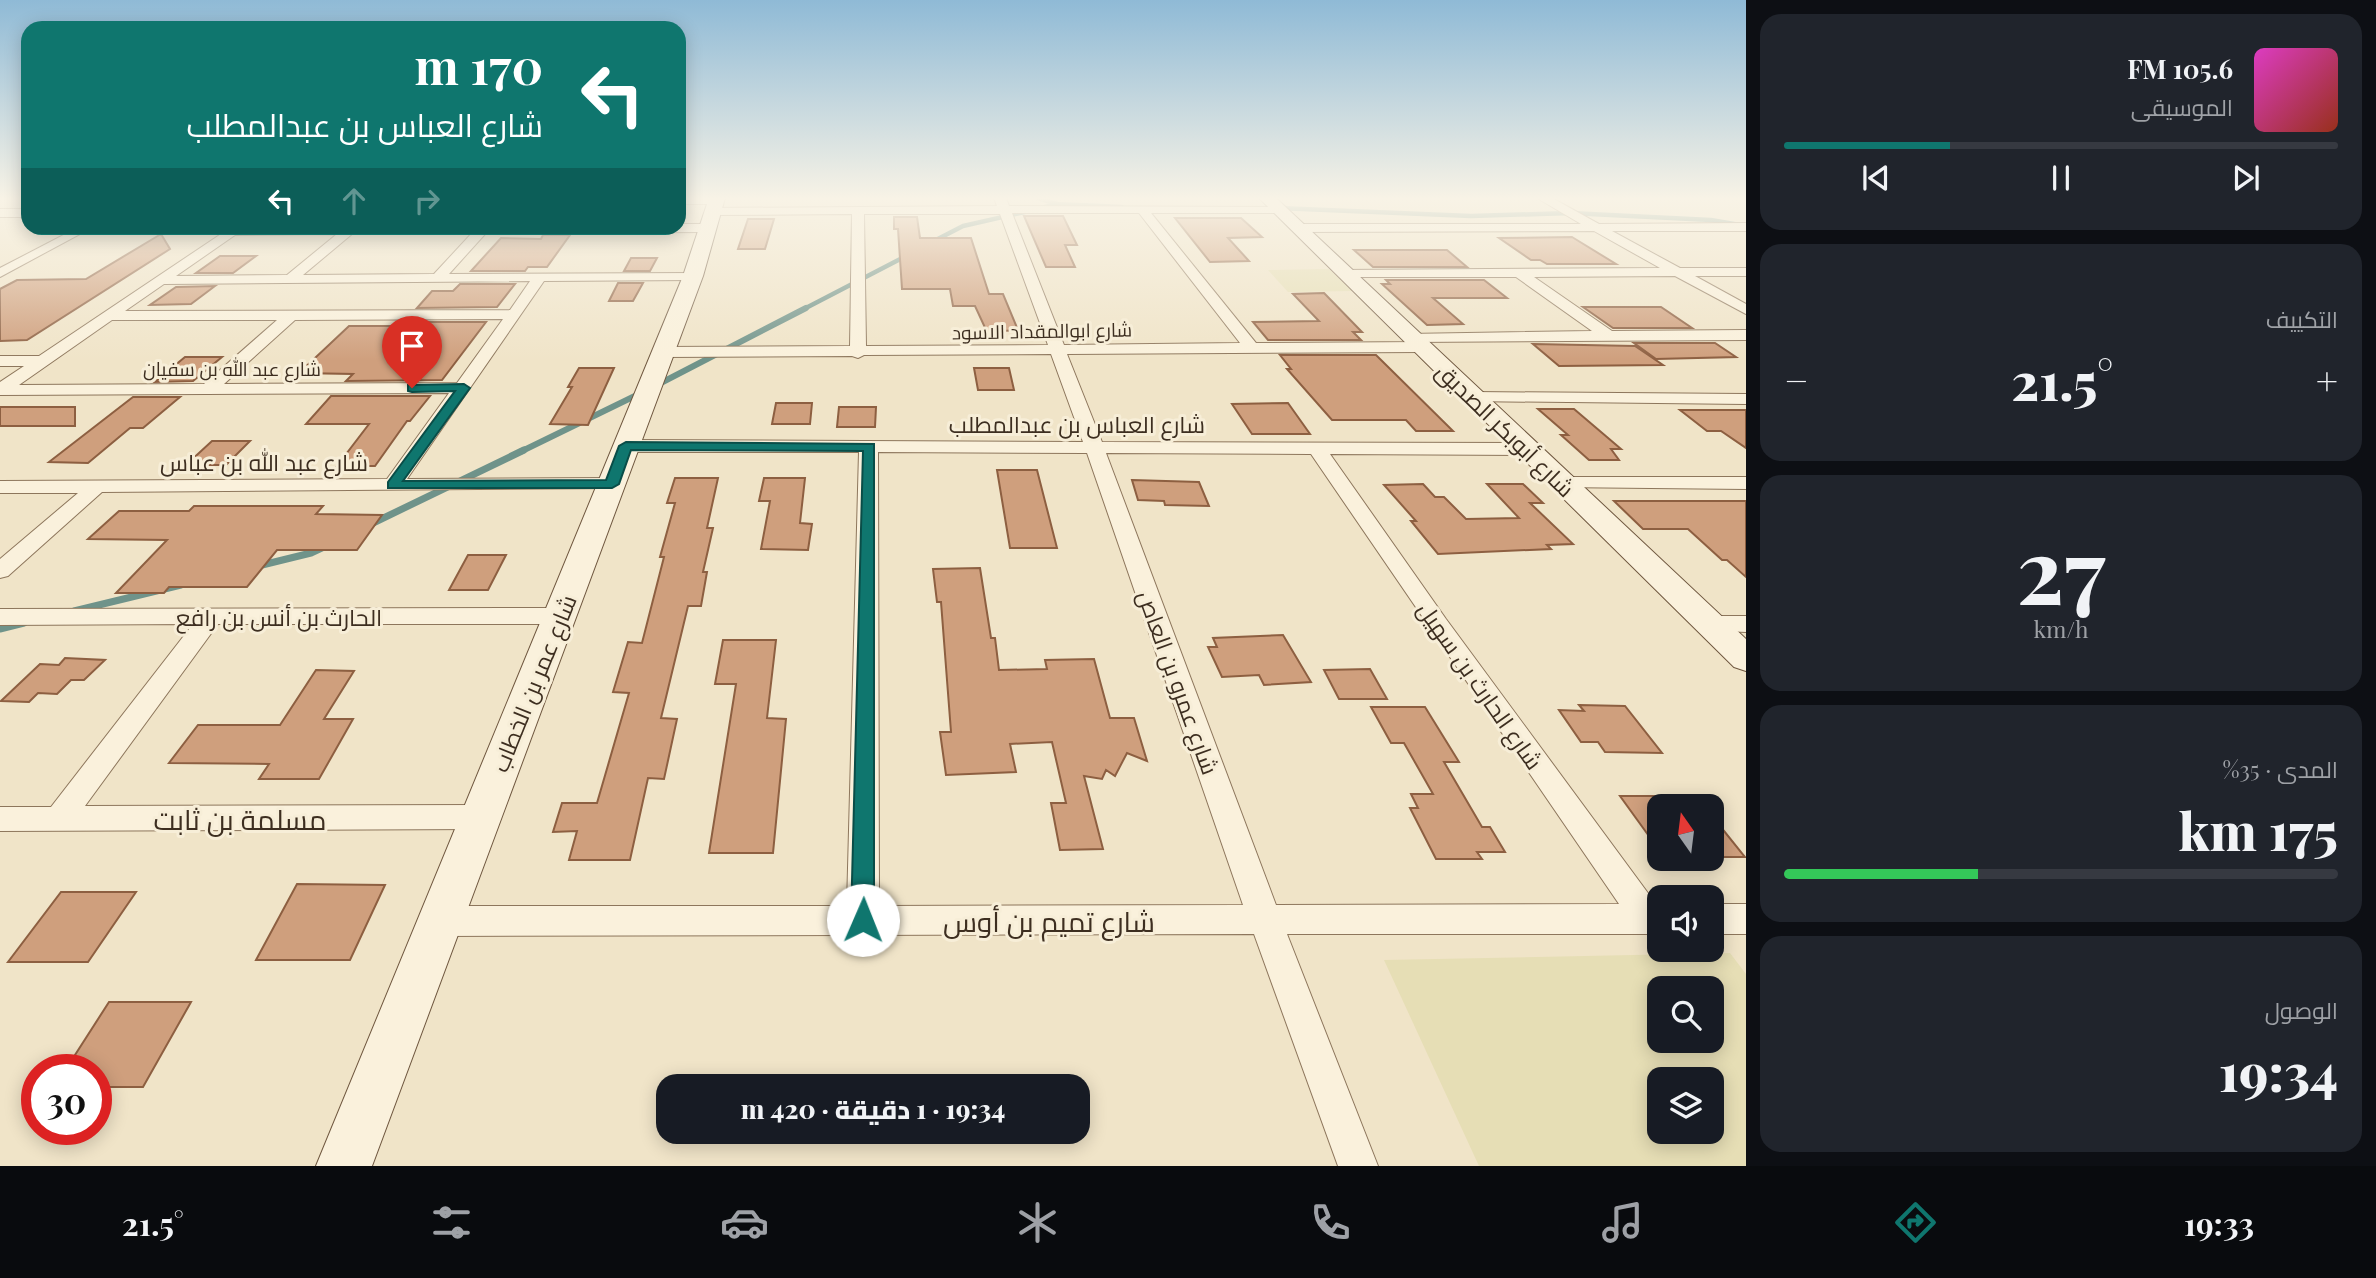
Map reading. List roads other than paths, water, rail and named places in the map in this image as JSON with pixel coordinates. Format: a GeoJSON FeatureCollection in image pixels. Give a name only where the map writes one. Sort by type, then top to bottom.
{"type":"FeatureCollection","features":[{"type":"Feature","properties":{"kind":"street"},"geometry":{"type":"LineString","coordinates":[[0,273],[39,252]]}},
{"type":"Feature","properties":{"kind":"street"},"geometry":{"type":"LineString","coordinates":[[0,390],[202,252]]}},
{"type":"Feature","properties":{"kind":"street"},"geometry":{"type":"LineString","coordinates":[[290,279],[322,252]]}},
{"type":"Feature","properties":{"kind":"street"},"geometry":{"type":"LineString","coordinates":[[438,278],[461,252]]}},
{"type":"Feature","properties":{"kind":"street","name":"شارع عمر بن الخطاب"},"geometry":{"type":"LineString","coordinates":[[344,1166],[693,276],[698,252]]}},
{"type":"Feature","properties":{"kind":"street"},"geometry":{"type":"LineString","coordinates":[[858,252],[858,353]]}},
{"type":"Feature","properties":{"kind":"street","name":"شارع عمرو بن العاص"},"geometry":{"type":"LineString","coordinates":[[1020,252],[1095,448],[1265,920],[1359,1166]]}},
{"type":"Feature","properties":{"kind":"street"},"geometry":{"type":"LineString","coordinates":[[1176,252],[1252,349]]}},
{"type":"Feature","properties":{"kind":"street","name":"شارع أبوبكر الصديق"},"geometry":{"type":"LineString","coordinates":[[1324,252],[1746,659]]}},
{"type":"Feature","properties":{"kind":"street"},"geometry":{"type":"LineString","coordinates":[[1643,252],[1746,310]]}},
{"type":"Feature","properties":{"kind":"street"},"geometry":{"type":"LineString","coordinates":[[1345,273],[1746,272]]}},
{"type":"Feature","properties":{"kind":"street"},"geometry":{"type":"LineString","coordinates":[[1520,273],[1609,336]]}},
{"type":"Feature","properties":{"kind":"street"},"geometry":{"type":"LineString","coordinates":[[164,280],[693,276]]}},
{"type":"Feature","properties":{"kind":"street"},"geometry":{"type":"LineString","coordinates":[[393,485],[540,277]]}},
{"type":"Feature","properties":{"kind":"street"},"geometry":{"type":"LineString","coordinates":[[110,316],[514,314]]}},
{"type":"Feature","properties":{"kind":"street"},"geometry":{"type":"LineString","coordinates":[[208,389],[291,315]]}},
{"type":"Feature","properties":{"kind":"street"},"geometry":{"type":"LineString","coordinates":[[1417,342],[1746,335]]}},
{"type":"Feature","properties":{"kind":"street","name":"شارع ابوالمقداد الاسود"},"geometry":{"type":"LineString","coordinates":[[663,352],[1252,349],[1417,342]]}},
{"type":"Feature","properties":{"kind":"street"},"geometry":{"type":"LineString","coordinates":[[0,361],[43,361]]}},
{"type":"Feature","properties":{"kind":"street","name":"شارع عبد الله بن سفيان"},"geometry":{"type":"LineString","coordinates":[[0,390],[464,388]]}},
{"type":"Feature","properties":{"kind":"street"},"geometry":{"type":"LineString","coordinates":[[1474,397],[1746,399]]}},
{"type":"Feature","properties":{"kind":"street","name":"شارع العباس بن عبدالمطلب"},"geometry":{"type":"LineString","coordinates":[[626,446],[1528,449]]}},
{"type":"Feature","properties":{"kind":"street"},"geometry":{"type":"LineString","coordinates":[[863,920],[869,447]]}},
{"type":"Feature","properties":{"kind":"street","name":"شارع الحارث بن سهيل"},"geometry":{"type":"LineString","coordinates":[[1317,449],[1438,625],[1647,911]]}},
{"type":"Feature","properties":{"kind":"street"},"geometry":{"type":"LineString","coordinates":[[1563,483],[1746,483]]}},
{"type":"Feature","properties":{"kind":"street","name":"شارع عبد الله بن عباس"},"geometry":{"type":"LineString","coordinates":[[0,488],[612,484]]}},
{"type":"Feature","properties":{"kind":"street"},"geometry":{"type":"LineString","coordinates":[[0,571],[96,487]]}},
{"type":"Feature","properties":{"kind":"street","name":"الحارث بن أنس بن رافع"},"geometry":{"type":"LineString","coordinates":[[0,617],[559,616]]}},
{"type":"Feature","properties":{"kind":"street"},"geometry":{"type":"LineString","coordinates":[[59,819],[212,617]]}},
{"type":"Feature","properties":{"kind":"street"},"geometry":{"type":"LineString","coordinates":[[1710,624],[1746,624]]}},
{"type":"Feature","properties":{"kind":"street","name":"مسلمة بن ثابت"},"geometry":{"type":"LineString","coordinates":[[0,819],[480,817]]}},
{"type":"Feature","properties":{"kind":"street","name":"شارع تميم بن أوس"},"geometry":{"type":"LineString","coordinates":[[439,921],[1647,919]]}},
{"type":"Feature","properties":{"kind":"street"},"geometry":{"type":"LineString","coordinates":[[1724,919],[1746,919]]}},
{"type":"Feature","properties":{"kind":"waterway"},"geometry":{"type":"LineString","coordinates":[[802,310],[908,255]]}},
{"type":"Feature","properties":{"kind":"waterway"},"geometry":{"type":"LineString","coordinates":[[655,386],[806,308]]}},
{"type":"Feature","properties":{"kind":"waterway"},"geometry":{"type":"LineString","coordinates":[[520,452],[641,393]]}},
{"type":"Feature","properties":{"kind":"waterway"},"geometry":{"type":"LineString","coordinates":[[369,525],[524,450]]}},
{"type":"Feature","properties":{"kind":"waterway"},"geometry":{"type":"LineString","coordinates":[[258,566],[311,553],[326,546]]}},
{"type":"Feature","properties":{"kind":"waterway"},"geometry":{"type":"LineString","coordinates":[[74,611],[181,585]]}},
{"type":"Feature","properties":{"kind":"waterway"},"geometry":{"type":"LineString","coordinates":[[0,629],[24,623]]}}]}
